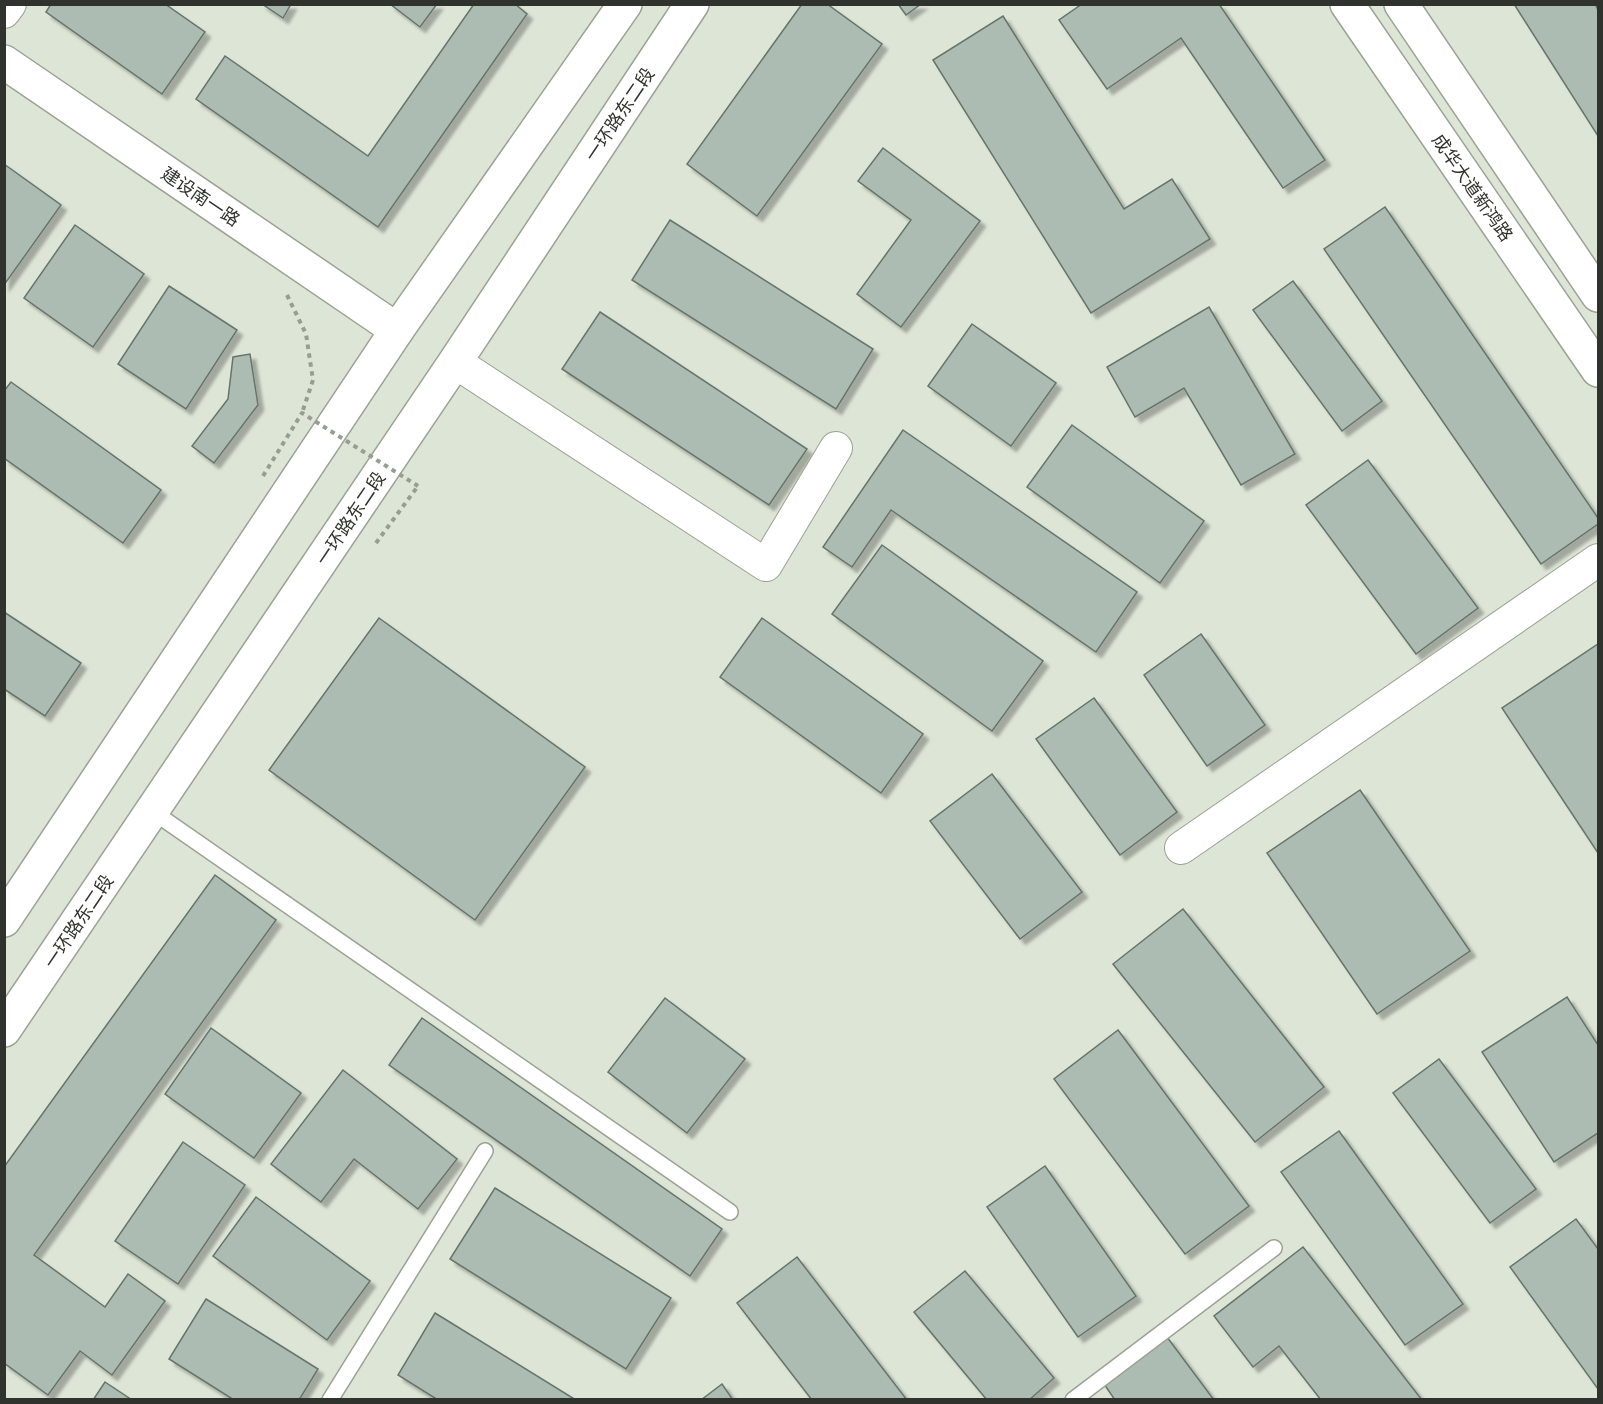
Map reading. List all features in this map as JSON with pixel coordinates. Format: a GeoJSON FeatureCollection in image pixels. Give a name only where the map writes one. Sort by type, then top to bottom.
{"type":"FeatureCollection","features":[{"type":"Feature","properties":{"kind":"main road"},"geometry":{"type":"LineString","coordinates":[[4,920],[397,330],[625,4]]}},
{"type":"Feature","properties":{"kind":"main road","name":"一环路东二段"},"geometry":{"type":"LineString","coordinates":[[4,1030],[455,362],[692,4]]}},
{"type":"Feature","properties":{"kind":"main road","name":"成华大道新鸿路"},"geometry":{"type":"LineString","coordinates":[[1347,4],[1599,370]]}},
{"type":"Feature","properties":{"kind":"main road"},"geometry":{"type":"LineString","coordinates":[[1401,4],[1599,295]]}},
{"type":"Feature","properties":{"kind":"main road","name":"建设南一路"},"geometry":{"type":"LineString","coordinates":[[4,62],[397,330]]}},
{"type":"Feature","properties":{"kind":"street"},"geometry":{"type":"LineString","coordinates":[[4,12],[10,4]]}},
{"type":"Feature","properties":{"kind":"street"},"geometry":{"type":"LineString","coordinates":[[455,362],[766,565],[836,448]]}},
{"type":"Feature","properties":{"kind":"street"},"geometry":{"type":"LineString","coordinates":[[1181,848],[1599,560]]}},
{"type":"Feature","properties":{"kind":"lane"},"geometry":{"type":"LineString","coordinates":[[152,811],[729,1212]]}},
{"type":"Feature","properties":{"kind":"lane"},"geometry":{"type":"LineString","coordinates":[[330,1400],[485,1151]]}},
{"type":"Feature","properties":{"kind":"lane"},"geometry":{"type":"LineString","coordinates":[[1074,1400],[1274,1248]]}},
{"type":"Feature","properties":{"kind":"path"},"geometry":{"type":"LineString","coordinates":[[263,476],[302,413],[313,380],[306,334],[285,292]]}},
{"type":"Feature","properties":{"kind":"path"},"geometry":{"type":"LineString","coordinates":[[302,413],[418,486],[376,543]]}},
{"type":"Feature","properties":{"kind":"building"},"geometry":{"type":"Polygon","coordinates":[[[51,4],[165,4],[205,32],[162,94],[46,12],[51,4]]]}},
{"type":"Feature","properties":{"kind":"building"},"geometry":{"type":"Polygon","coordinates":[[[262,4],[291,4],[283,18],[262,4]]]}},
{"type":"Feature","properties":{"kind":"building"},"geometry":{"type":"Polygon","coordinates":[[[390,4],[437,4],[420,27],[390,4]]]}},
{"type":"Feature","properties":{"kind":"building"},"geometry":{"type":"Polygon","coordinates":[[[474,4],[515,4],[527,14],[378,227],[196,99],[225,56],[368,156],[474,4]]]}},
{"type":"Feature","properties":{"kind":"building"},"geometry":{"type":"Polygon","coordinates":[[[802,4],[827,4],[882,44],[757,216],[687,164],[802,4]]]}},
{"type":"Feature","properties":{"kind":"building"},"geometry":{"type":"Polygon","coordinates":[[[898,4],[921,4],[906,15],[898,4]]]}},
{"type":"Feature","properties":{"kind":"building"},"geometry":{"type":"Polygon","coordinates":[[[1082,4],[1219,4],[1325,160],[1283,188],[1181,38],[1107,89],[1059,20],[1082,4]]]}},
{"type":"Feature","properties":{"kind":"building"},"geometry":{"type":"Polygon","coordinates":[[[1514,4],[1595,4],[1598,10],[1598,136],[1514,4]]]}},
{"type":"Feature","properties":{"kind":"building"},"geometry":{"type":"Polygon","coordinates":[[[1003,16],[1124,209],[1172,179],[1210,239],[1091,313],[933,60],[1003,16]]]}},
{"type":"Feature","properties":{"kind":"building"},"geometry":{"type":"Polygon","coordinates":[[[883,148],[980,221],[901,327],[857,294],[911,220],[858,181],[883,148]]]}},
{"type":"Feature","properties":{"kind":"building"},"geometry":{"type":"Polygon","coordinates":[[[4,164],[61,205],[4,285],[4,164]]]}},
{"type":"Feature","properties":{"kind":"building"},"geometry":{"type":"Polygon","coordinates":[[[1385,207],[1598,518],[1598,524],[1541,564],[1324,249],[1385,207]]]}},
{"type":"Feature","properties":{"kind":"building"},"geometry":{"type":"Polygon","coordinates":[[[670,220],[873,349],[836,409],[632,280],[670,220]]]}},
{"type":"Feature","properties":{"kind":"building"},"geometry":{"type":"Polygon","coordinates":[[[75,225],[144,274],[93,347],[24,298],[75,225]]]}},
{"type":"Feature","properties":{"kind":"building"},"geometry":{"type":"Polygon","coordinates":[[[1293,281],[1382,401],[1342,431],[1253,310],[1293,281]]]}},
{"type":"Feature","properties":{"kind":"building"},"geometry":{"type":"Polygon","coordinates":[[[169,286],[237,330],[186,409],[118,364],[169,286]]]}},
{"type":"Feature","properties":{"kind":"building"},"geometry":{"type":"Polygon","coordinates":[[[1209,307],[1295,454],[1241,485],[1184,388],[1135,417],[1107,367],[1209,307]]]}},
{"type":"Feature","properties":{"kind":"building"},"geometry":{"type":"Polygon","coordinates":[[[600,312],[807,449],[769,505],[562,369],[600,312]]]}},
{"type":"Feature","properties":{"kind":"building"},"geometry":{"type":"Polygon","coordinates":[[[972,324],[1056,383],[1011,446],[928,386],[972,324]]]}},
{"type":"Feature","properties":{"kind":"building"},"geometry":{"type":"Polygon","coordinates":[[[250,354],[258,405],[214,463],[192,446],[228,399],[233,357],[250,354]]]}},
{"type":"Feature","properties":{"kind":"building"},"geometry":{"type":"Polygon","coordinates":[[[11,382],[161,490],[123,543],[4,458],[4,391],[11,382]]]}},
{"type":"Feature","properties":{"kind":"building"},"geometry":{"type":"Polygon","coordinates":[[[1072,425],[1204,521],[1160,583],[1027,487],[1072,425]]]}},
{"type":"Feature","properties":{"kind":"building"},"geometry":{"type":"Polygon","coordinates":[[[903,430],[1137,592],[1096,652],[891,510],[852,567],[823,547],[903,430]]]}},
{"type":"Feature","properties":{"kind":"building"},"geometry":{"type":"Polygon","coordinates":[[[1368,460],[1478,608],[1416,654],[1306,505],[1368,460]]]}},
{"type":"Feature","properties":{"kind":"building"},"geometry":{"type":"Polygon","coordinates":[[[882,545],[1043,661],[992,731],[832,614],[882,545]]]}},
{"type":"Feature","properties":{"kind":"building"},"geometry":{"type":"Polygon","coordinates":[[[4,612],[81,663],[45,716],[4,689],[4,612]]]}},
{"type":"Feature","properties":{"kind":"building"},"geometry":{"type":"Polygon","coordinates":[[[379,618],[585,767],[475,920],[269,770],[379,618]]]}},
{"type":"Feature","properties":{"kind":"building"},"geometry":{"type":"Polygon","coordinates":[[[762,618],[923,734],[881,793],[720,677],[762,618]]]}},
{"type":"Feature","properties":{"kind":"building"},"geometry":{"type":"Polygon","coordinates":[[[1201,634],[1265,725],[1207,766],[1144,675],[1201,634]]]}},
{"type":"Feature","properties":{"kind":"building"},"geometry":{"type":"Polygon","coordinates":[[[1598,644],[1598,853],[1502,708],[1598,644]]]}},
{"type":"Feature","properties":{"kind":"building"},"geometry":{"type":"Polygon","coordinates":[[[1094,698],[1177,812],[1120,855],[1036,739],[1094,698]]]}},
{"type":"Feature","properties":{"kind":"building"},"geometry":{"type":"Polygon","coordinates":[[[992,774],[1082,892],[1020,939],[930,821],[992,774]]]}},
{"type":"Feature","properties":{"kind":"building"},"geometry":{"type":"Polygon","coordinates":[[[1360,790],[1470,951],[1377,1014],[1267,853],[1360,790]]]}},
{"type":"Feature","properties":{"kind":"building"},"geometry":{"type":"Polygon","coordinates":[[[215,875],[276,920],[34,1255],[105,1307],[128,1274],[165,1301],[112,1375],[80,1351],[48,1395],[4,1363],[4,1167],[215,875]]]}},
{"type":"Feature","properties":{"kind":"building"},"geometry":{"type":"Polygon","coordinates":[[[1183,909],[1324,1087],[1255,1142],[1113,964],[1183,909]]]}},
{"type":"Feature","properties":{"kind":"building"},"geometry":{"type":"Polygon","coordinates":[[[1567,997],[1598,1045],[1598,1133],[1554,1162],[1482,1052],[1567,997]]]}},
{"type":"Feature","properties":{"kind":"building"},"geometry":{"type":"Polygon","coordinates":[[[665,998],[745,1059],[687,1133],[608,1072],[665,998]]]}},
{"type":"Feature","properties":{"kind":"building"},"geometry":{"type":"Polygon","coordinates":[[[422,1018],[722,1229],[690,1276],[389,1065],[422,1018]]]}},
{"type":"Feature","properties":{"kind":"building"},"geometry":{"type":"Polygon","coordinates":[[[211,1028],[301,1093],[254,1158],[165,1094],[211,1028]]]}},
{"type":"Feature","properties":{"kind":"building"},"geometry":{"type":"Polygon","coordinates":[[[1118,1030],[1249,1206],[1185,1254],[1054,1079],[1118,1030]]]}},
{"type":"Feature","properties":{"kind":"building"},"geometry":{"type":"Polygon","coordinates":[[[1439,1059],[1536,1189],[1490,1223],[1393,1093],[1439,1059]]]}},
{"type":"Feature","properties":{"kind":"building"},"geometry":{"type":"Polygon","coordinates":[[[343,1070],[457,1159],[418,1209],[354,1159],[321,1202],[271,1164],[343,1070]]]}},
{"type":"Feature","properties":{"kind":"building"},"geometry":{"type":"Polygon","coordinates":[[[1339,1131],[1463,1304],[1405,1345],[1281,1172],[1339,1131]]]}},
{"type":"Feature","properties":{"kind":"building"},"geometry":{"type":"Polygon","coordinates":[[[183,1142],[245,1185],[178,1284],[115,1241],[183,1142]]]}},
{"type":"Feature","properties":{"kind":"building"},"geometry":{"type":"Polygon","coordinates":[[[1045,1166],[1136,1296],[1078,1337],[987,1207],[1045,1166]]]}},
{"type":"Feature","properties":{"kind":"building"},"geometry":{"type":"Polygon","coordinates":[[[495,1188],[671,1298],[626,1369],[450,1259],[495,1188]]]}},
{"type":"Feature","properties":{"kind":"building"},"geometry":{"type":"Polygon","coordinates":[[[256,1197],[370,1281],[327,1340],[213,1256],[256,1197]]]}},
{"type":"Feature","properties":{"kind":"building"},"geometry":{"type":"Polygon","coordinates":[[[1576,1219],[1598,1249],[1598,1389],[1510,1267],[1576,1219]]]}},
{"type":"Feature","properties":{"kind":"building"},"geometry":{"type":"Polygon","coordinates":[[[1303,1247],[1422,1400],[1321,1400],[1279,1346],[1253,1367],[1214,1316],[1303,1247]]]}},
{"type":"Feature","properties":{"kind":"building"},"geometry":{"type":"Polygon","coordinates":[[[797,1257],[907,1400],[812,1400],[737,1303],[797,1257]]]}},
{"type":"Feature","properties":{"kind":"building"},"geometry":{"type":"Polygon","coordinates":[[[965,1271],[1054,1378],[1029,1400],[987,1400],[914,1312],[965,1271]]]}},
{"type":"Feature","properties":{"kind":"building"},"geometry":{"type":"Polygon","coordinates":[[[206,1299],[318,1369],[299,1400],[234,1400],[169,1359],[206,1299]]]}},
{"type":"Feature","properties":{"kind":"building"},"geometry":{"type":"Polygon","coordinates":[[[435,1313],[576,1400],[438,1400],[398,1375],[435,1313]]]}},
{"type":"Feature","properties":{"kind":"building"},"geometry":{"type":"Polygon","coordinates":[[[1167,1337],[1214,1400],[1115,1400],[1104,1384],[1167,1337]]]}},
{"type":"Feature","properties":{"kind":"building"},"geometry":{"type":"Polygon","coordinates":[[[105,1382],[132,1400],[93,1400],[105,1382]]]}},
{"type":"Feature","properties":{"kind":"building"},"geometry":{"type":"Polygon","coordinates":[[[722,1384],[733,1400],[701,1400],[722,1384]]]}}]}
